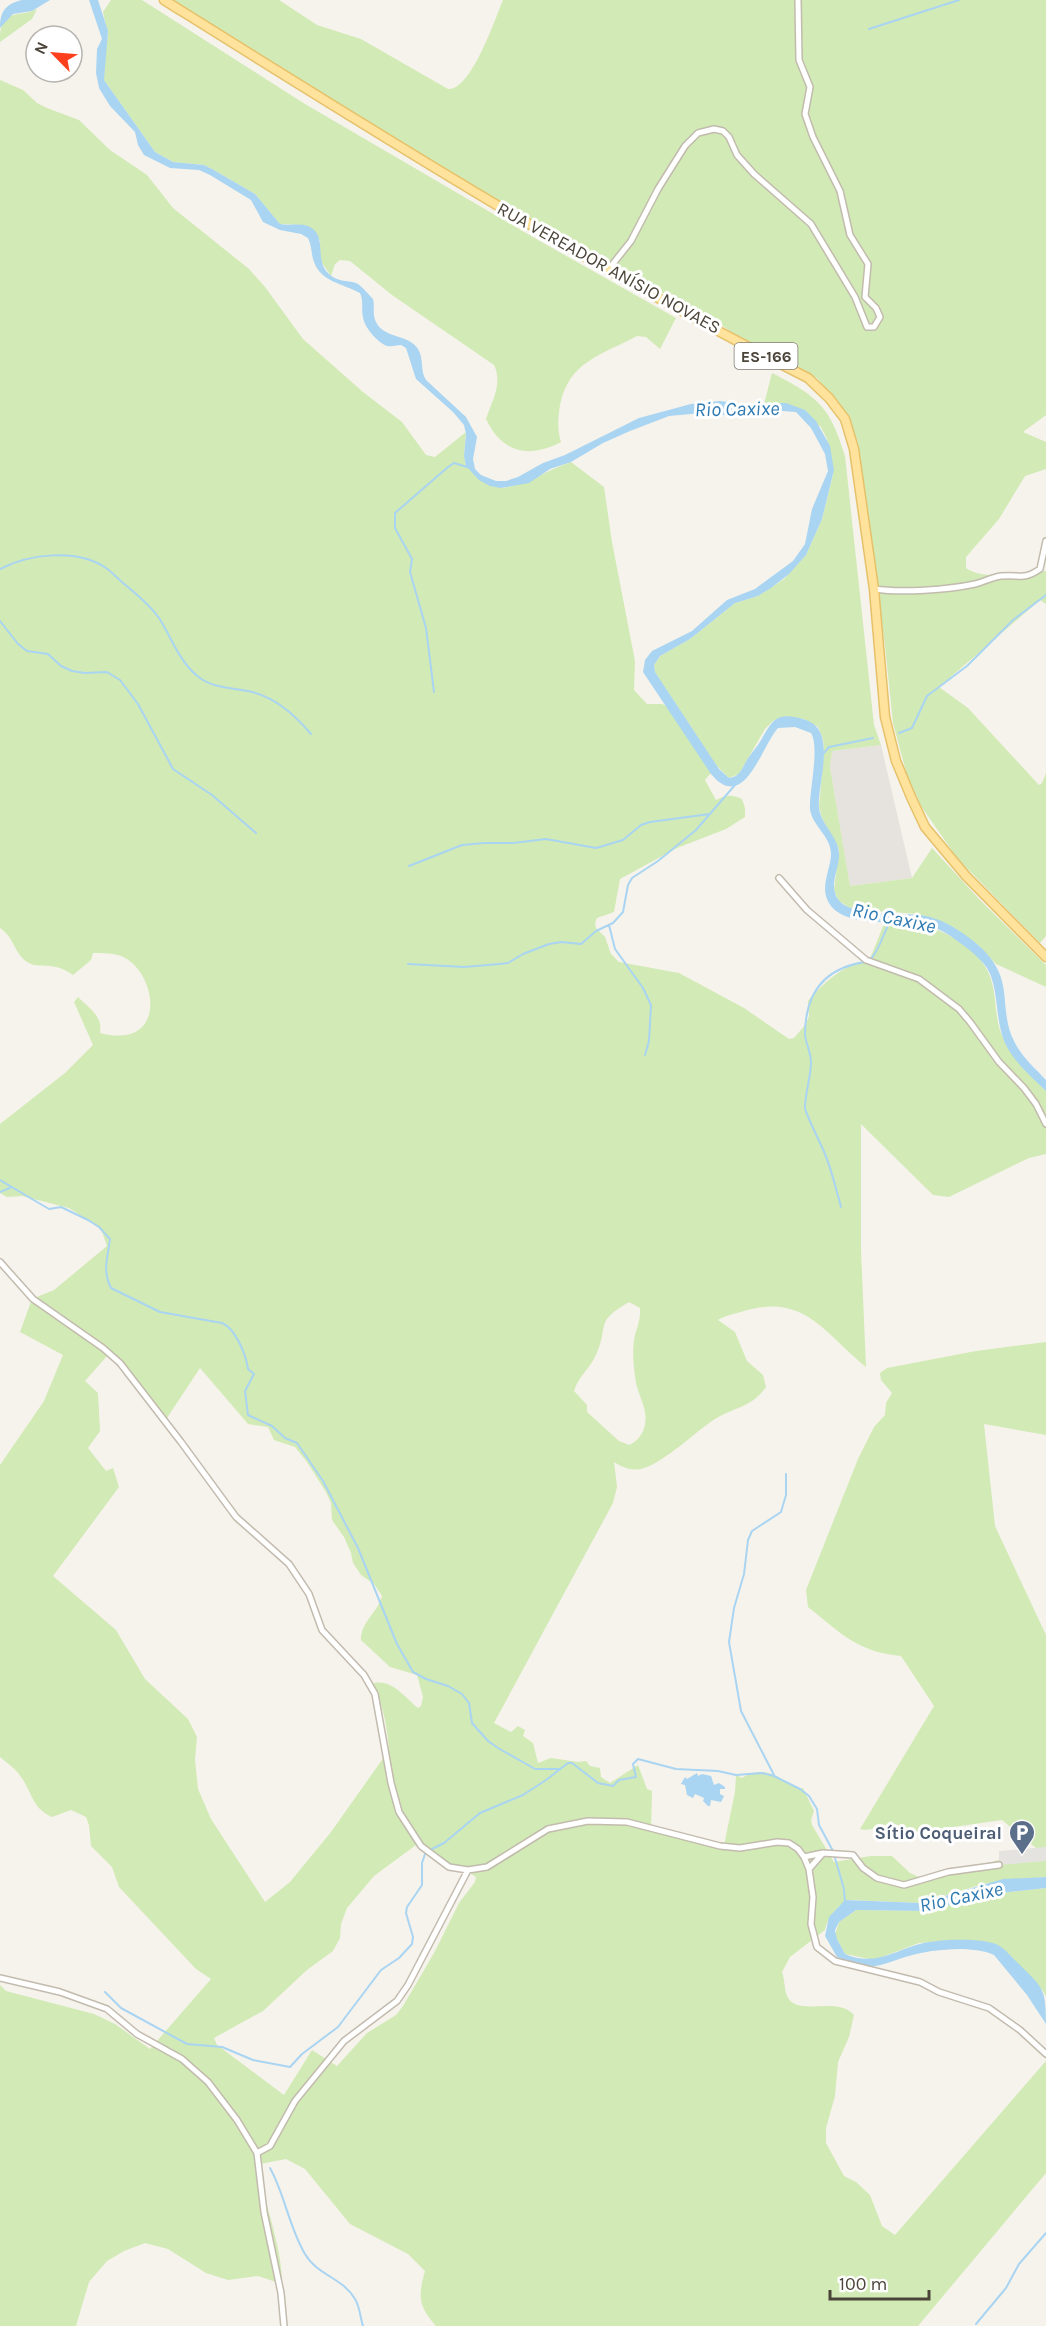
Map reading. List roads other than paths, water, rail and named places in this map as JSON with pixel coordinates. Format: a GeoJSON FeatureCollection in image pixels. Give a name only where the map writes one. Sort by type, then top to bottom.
{"type":"FeatureCollection","features":[{"type":"Feature","properties":{"kind":"main road","name":"RUA VEREADOR ANÍSIO NOVAES"},"geometry":{"type":"LineString","coordinates":[[164,0],[389,141],[608,270],[808,378],[829,398],[845,418],[854,449],[874,588],[885,717],[896,761],[926,827],[966,876],[1046,957]]}},
{"type":"Feature","properties":{"kind":"street"},"geometry":{"type":"LineString","coordinates":[[608,270],[630,242],[658,189],[685,146],[698,133],[714,129],[729,137],[737,155],[754,174],[811,224],[829,250],[855,297],[867,327],[874,327],[880,317],[876,308],[865,297],[865,277],[868,264],[850,235],[840,190],[813,137],[805,114],[810,87],[799,60],[798,0]]}},
{"type":"Feature","properties":{"kind":"street"},"geometry":{"type":"LineString","coordinates":[[874,588],[893,591],[943,588],[975,584],[1000,576],[1028,577],[1041,569],[1046,541]]}},
{"type":"Feature","properties":{"kind":"street"},"geometry":{"type":"LineString","coordinates":[[779,878],[807,910],[866,960],[918,979],[959,1009],[999,1062],[1024,1088],[1036,1104],[1046,1124]]}},
{"type":"Feature","properties":{"kind":"street"},"geometry":{"type":"LineString","coordinates":[[0,1262],[33,1299],[103,1348],[120,1363],[236,1518],[289,1564],[309,1594],[322,1630],[364,1675],[375,1694],[391,1783],[399,1812],[421,1846],[449,1867],[468,1870],[487,1867],[548,1829],[588,1821],[627,1822],[720,1846],[740,1848],[777,1842],[789,1843],[798,1849],[809,1869],[813,1897],[811,1924],[817,1947],[835,1961],[920,1982],[939,1992],[989,2008],[1020,2030],[1046,2054]]}},
{"type":"Feature","properties":{"kind":"street"},"geometry":{"type":"LineString","coordinates":[[804,1857],[826,1853],[853,1855],[862,1868],[877,1878],[904,1885],[948,1872],[999,1865]]}},
{"type":"Feature","properties":{"kind":"street"},"geometry":{"type":"LineString","coordinates":[[809,1869],[826,1853]]}},
{"type":"Feature","properties":{"kind":"street"},"geometry":{"type":"LineString","coordinates":[[257,2152],[270,2146],[295,2101],[344,2042],[397,2001],[408,1985],[468,1870]]}},
{"type":"Feature","properties":{"kind":"street"},"geometry":{"type":"LineString","coordinates":[[0,1978],[60,1992],[107,2009],[137,2034],[182,2060],[208,2082],[237,2120],[257,2152],[264,2212],[281,2293],[284,2326]]}},
{"type":"Feature","properties":{"kind":"water"},"geometry":{"type":"Polygon","coordinates":[[[22,0],[50,0],[32,11],[13,14],[0,28],[2,13],[11,4],[22,0]]]}},
{"type":"Feature","properties":{"kind":"water","name":"Rio Caxixe"},"geometry":{"type":"Polygon","coordinates":[[[89,0],[98,0],[108,31],[104,80],[155,152],[173,162],[204,165],[255,194],[280,224],[305,225],[314,230],[320,241],[324,268],[332,277],[356,283],[365,290],[373,299],[376,322],[390,334],[414,344],[420,353],[426,380],[466,417],[477,437],[473,459],[475,469],[481,475],[496,481],[518,477],[639,418],[691,404],[720,401],[745,404],[786,403],[805,410],[816,421],[830,446],[834,470],[822,519],[806,555],[789,574],[771,588],[758,596],[735,603],[690,639],[660,656],[654,665],[655,672],[719,769],[729,778],[740,772],[767,730],[780,717],[795,717],[816,726],[824,746],[819,808],[838,847],[839,858],[834,888],[840,901],[859,911],[932,918],[953,927],[980,946],[993,962],[1002,981],[1011,1035],[1024,1057],[1046,1080],[1046,1091],[1020,1065],[1007,1047],[1000,1027],[991,976],[974,954],[949,935],[935,928],[919,924],[855,919],[833,909],[825,893],[831,859],[830,848],[814,821],[810,809],[814,759],[811,733],[795,727],[778,728],[742,782],[733,786],[723,784],[711,774],[643,672],[645,660],[652,651],[692,631],[727,600],[755,589],[793,561],[805,544],[812,509],[828,471],[825,454],[811,428],[796,412],[769,410],[735,416],[702,413],[669,416],[603,443],[571,462],[550,469],[529,483],[501,488],[490,486],[479,480],[466,466],[464,425],[416,379],[406,348],[401,345],[387,346],[372,334],[364,321],[360,293],[334,282],[317,269],[308,238],[301,234],[280,230],[263,222],[251,200],[210,175],[199,170],[170,168],[144,155],[138,145],[135,132],[110,106],[99,88],[96,73],[97,49],[102,39],[89,0]]]}},
{"type":"Feature","properties":{"kind":"water"},"geometry":{"type":"Polygon","coordinates":[[[697,1773],[698,1776],[702,1774],[711,1776],[714,1785],[719,1783],[725,1787],[725,1789],[720,1789],[720,1794],[724,1796],[721,1802],[711,1800],[708,1806],[703,1801],[704,1798],[695,1794],[693,1798],[687,1795],[685,1785],[681,1784],[685,1777],[687,1779],[697,1773]]]}},
{"type":"Feature","properties":{"kind":"water","name":"Rio Caxixe"},"geometry":{"type":"Polygon","coordinates":[[[1046,1877],[1046,1888],[991,1894],[928,1911],[856,1910],[839,1922],[835,1930],[845,1954],[864,1959],[881,1957],[934,1941],[970,1940],[998,1945],[1027,1972],[1042,1990],[1046,2024],[1027,1995],[990,1953],[963,1949],[942,1950],[909,1956],[871,1967],[861,1966],[837,1957],[825,1936],[829,1917],[845,1900],[921,1903],[1003,1879],[1046,1877]]]}},
{"type":"Feature","properties":{"kind":"waterway"},"geometry":{"type":"LineString","coordinates":[[869,29],[959,0]]}},
{"type":"Feature","properties":{"kind":"waterway"},"geometry":{"type":"LineString","coordinates":[[434,692],[426,628],[410,572],[412,559],[395,528],[395,513],[454,463],[467,467]]}},
{"type":"Feature","properties":{"kind":"waterway"},"geometry":{"type":"LineString","coordinates":[[0,569],[25,560],[53,555],[81,558],[106,568],[151,608],[187,666],[200,678],[217,686],[267,697],[291,713],[311,734]]}},
{"type":"Feature","properties":{"kind":"waterway"},"geometry":{"type":"LineString","coordinates":[[899,733],[912,728],[927,696],[967,666],[1013,620],[1046,595]]}},
{"type":"Feature","properties":{"kind":"waterway"},"geometry":{"type":"LineString","coordinates":[[0,621],[18,644],[27,651],[48,654],[61,666],[72,671],[107,672],[120,680],[138,704],[173,769],[212,795],[256,833]]}},
{"type":"Feature","properties":{"kind":"waterway"},"geometry":{"type":"LineString","coordinates":[[823,754],[829,747],[873,738]]}},
{"type":"Feature","properties":{"kind":"waterway"},"geometry":{"type":"LineString","coordinates":[[408,964],[464,967],[508,963],[523,954],[549,944],[561,942],[581,944],[596,931],[613,923],[623,912],[628,885],[632,878],[658,861],[696,830],[735,785]]}},
{"type":"Feature","properties":{"kind":"waterway"},"geometry":{"type":"LineString","coordinates":[[409,866],[462,845],[546,839],[596,848],[623,840],[641,825],[650,822],[710,814]]}},
{"type":"Feature","properties":{"kind":"waterway","name":"Rio Caxixe"},"geometry":{"type":"LineString","coordinates":[[871,959],[891,920]]}},
{"type":"Feature","properties":{"kind":"waterway"},"geometry":{"type":"LineString","coordinates":[[609,925],[615,949],[643,988],[651,1005],[649,1041],[645,1055]]}},
{"type":"Feature","properties":{"kind":"waterway"},"geometry":{"type":"LineString","coordinates":[[841,1207],[827,1160],[805,1108],[811,1062],[805,1035],[806,1020],[813,995],[828,977],[838,970],[865,962]]}},
{"type":"Feature","properties":{"kind":"waterway"},"geometry":{"type":"LineString","coordinates":[[0,1180],[49,1209],[61,1207],[99,1227],[110,1239],[106,1270],[111,1288],[160,1312],[222,1323],[232,1331],[243,1350],[248,1369],[254,1374],[245,1391],[248,1415],[272,1426],[285,1438],[297,1443],[323,1481],[358,1548],[397,1644],[413,1672],[462,1694],[469,1703],[472,1723],[488,1741],[498,1748],[535,1769],[560,1769]]}},
{"type":"Feature","properties":{"kind":"waterway"},"geometry":{"type":"LineString","coordinates":[[0,1192],[12,1187]]}},
{"type":"Feature","properties":{"kind":"waterway"},"geometry":{"type":"LineString","coordinates":[[774,1775],[741,1711],[729,1642],[734,1608],[744,1574],[748,1540],[752,1531],[781,1512],[786,1495],[786,1474]]}},
{"type":"Feature","properties":{"kind":"waterway"},"geometry":{"type":"LineString","coordinates":[[432,1849],[444,1843],[480,1813],[523,1795],[568,1763],[572,1763],[598,1783],[613,1786],[619,1780],[636,1777],[633,1764],[638,1759],[676,1769],[718,1771],[736,1775],[762,1773],[774,1776],[809,1796],[817,1809],[819,1825],[833,1851],[844,1889],[845,1903]]}},
{"type":"Feature","properties":{"kind":"waterway"},"geometry":{"type":"LineString","coordinates":[[105,1992],[121,2008],[187,2044],[222,2047],[253,2060],[290,2067],[302,2054],[338,2027],[381,1970],[399,1958],[412,1944],[413,1937],[406,1913],[407,1907],[422,1885],[422,1863],[425,1854]]}},
{"type":"Feature","properties":{"kind":"waterway"},"geometry":{"type":"LineString","coordinates":[[270,2168],[305,2254],[316,2267],[350,2292],[358,2305],[363,2326]]}},
{"type":"Feature","properties":{"kind":"waterway"},"geometry":{"type":"LineString","coordinates":[[976,2324],[1006,2288],[1019,2264],[1046,2233]]}},
{"type":"Feature","properties":{"kind":"place","name":"Sítio Coqueiral"},"geometry":{"type":"Point","coordinates":[1022,1856]}}]}
